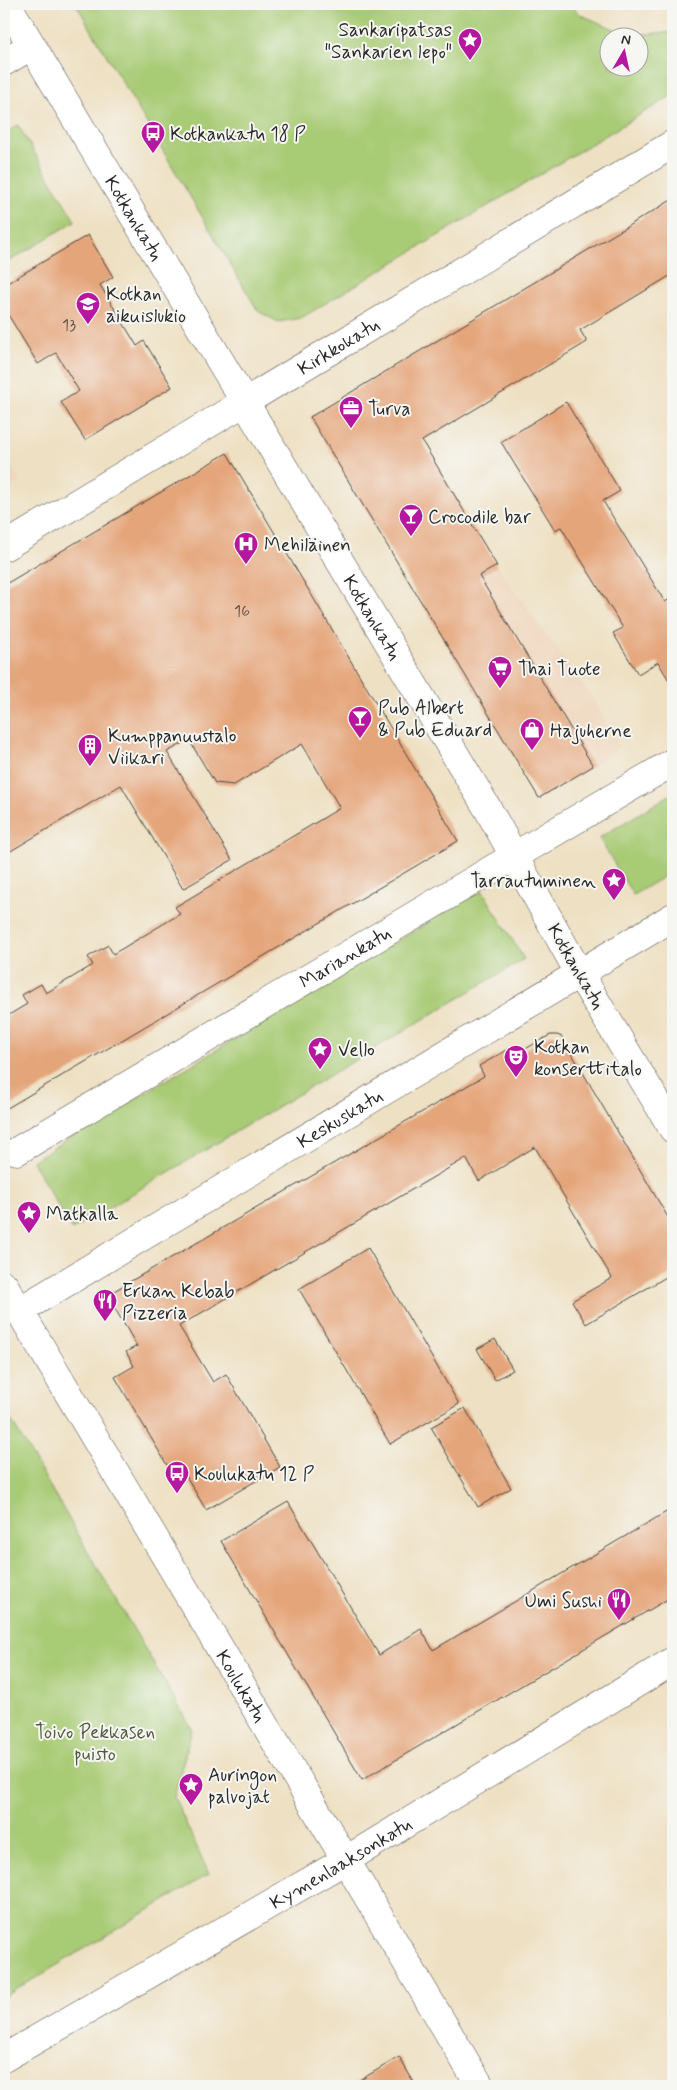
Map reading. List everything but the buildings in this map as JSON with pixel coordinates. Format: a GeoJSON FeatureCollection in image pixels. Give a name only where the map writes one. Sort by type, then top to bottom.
{"type":"FeatureCollection","features":[{"type":"Feature","properties":{"kind":"main road","name":"Kotkankatu"},"geometry":{"type":"LineString","coordinates":[[6,4],[246,402],[516,856],[580,973],[673,1129]]}},
{"type":"Feature","properties":{"kind":"main road"},"geometry":{"type":"LineString","coordinates":[[4,62],[31,46]]}},
{"type":"Feature","properties":{"kind":"main road","name":"Kirkkokatu"},"geometry":{"type":"LineString","coordinates":[[4,547],[673,144]]}},
{"type":"Feature","properties":{"kind":"main road","name":"Mariankatu"},"geometry":{"type":"LineString","coordinates":[[17,1151],[673,762]]}},
{"type":"Feature","properties":{"kind":"main road","name":"Keskuskatu"},"geometry":{"type":"LineString","coordinates":[[11,1315],[673,917]]}},
{"type":"Feature","properties":{"kind":"main road","name":"Koulukatu"},"geometry":{"type":"LineString","coordinates":[[4,1286],[11,1315],[346,1860],[480,2086]]}},
{"type":"Feature","properties":{"kind":"main road","name":"Kymenlaaksonkatu"},"geometry":{"type":"LineString","coordinates":[[4,2058],[346,1860],[673,1660]]}},
{"type":"Feature","properties":{"kind":"shaded area"},"geometry":{"type":"Polygon","coordinates":[[[4,453],[20,482],[4,491],[4,453]]]}},
{"type":"Feature","properties":{"kind":"shaded area"},"geometry":{"type":"Polygon","coordinates":[[[497,566],[596,703],[620,747],[593,766],[539,798],[425,609],[497,566]]]}},
{"type":"Feature","properties":{"kind":"green space"},"geometry":{"type":"Polygon","coordinates":[[[76,4],[570,4],[581,15],[612,28],[600,28],[600,78],[650,78],[650,34],[673,32],[673,95],[301,318],[278,322],[258,311],[76,4]]]}},
{"type":"Feature","properties":{"kind":"green space"},"geometry":{"type":"Polygon","coordinates":[[[18,125],[75,221],[5,264],[4,134],[18,125]]]}},
{"type":"Feature","properties":{"kind":"green space"},"geometry":{"type":"Polygon","coordinates":[[[673,793],[673,871],[633,895],[599,838],[673,793]]]}},
{"type":"Feature","properties":{"kind":"green space"},"geometry":{"type":"Polygon","coordinates":[[[482,890],[524,959],[72,1230],[32,1161],[482,890]]]}},
{"type":"Feature","properties":{"kind":"green space","name":"Toivo Pekkasen puisto"},"geometry":{"type":"Polygon","coordinates":[[[4,1408],[192,1729],[174,1797],[209,1874],[4,1997],[4,1408]]]}},
{"type":"Feature","properties":{"kind":"place","name":"Sankaripatsas \"Sankarien lepo\""},"geometry":{"type":"Point","coordinates":[470,61]}},
{"type":"Feature","properties":{"kind":"place","name":"Kotkankatu 18 P"},"geometry":{"type":"Point","coordinates":[153,154]}},
{"type":"Feature","properties":{"kind":"place","name":"Kotkan aikuislukio"},"geometry":{"type":"Point","coordinates":[88,325]}},
{"type":"Feature","properties":{"kind":"place","name":"Turva"},"geometry":{"type":"Point","coordinates":[351,429]}},
{"type":"Feature","properties":{"kind":"place","name":"Crocodile bar"},"geometry":{"type":"Point","coordinates":[411,537]}},
{"type":"Feature","properties":{"kind":"place","name":"Mehiläinen"},"geometry":{"type":"Point","coordinates":[246,565]}},
{"type":"Feature","properties":{"kind":"place","name":"Thai Tuote"},"geometry":{"type":"Point","coordinates":[500,689]}},
{"type":"Feature","properties":{"kind":"place","name":"Pub Albert & Pub Eduard"},"geometry":{"type":"Point","coordinates":[360,739]}},
{"type":"Feature","properties":{"kind":"place","name":"Hajuherne"},"geometry":{"type":"Point","coordinates":[532,751]}},
{"type":"Feature","properties":{"kind":"place","name":"Kumppanuustalo Viikari"},"geometry":{"type":"Point","coordinates":[90,767]}},
{"type":"Feature","properties":{"kind":"place","name":"Tarrautuminen"},"geometry":{"type":"Point","coordinates":[614,901]}},
{"type":"Feature","properties":{"kind":"place","name":"Vello"},"geometry":{"type":"Point","coordinates":[320,1070]}},
{"type":"Feature","properties":{"kind":"place","name":"Kotkan konserttitalo"},"geometry":{"type":"Point","coordinates":[516,1078]}},
{"type":"Feature","properties":{"kind":"place","name":"Matkalla"},"geometry":{"type":"Point","coordinates":[29,1234]}},
{"type":"Feature","properties":{"kind":"place","name":"Erkan Kebab Pizzeria"},"geometry":{"type":"Point","coordinates":[105,1322]}},
{"type":"Feature","properties":{"kind":"place","name":"Koulukatu 12 P"},"geometry":{"type":"Point","coordinates":[177,1494]}},
{"type":"Feature","properties":{"kind":"place","name":"Umi Sushi"},"geometry":{"type":"Point","coordinates":[619,1621]}},
{"type":"Feature","properties":{"kind":"place","name":"Auringon palvojat"},"geometry":{"type":"Point","coordinates":[191,1806]}}]}
